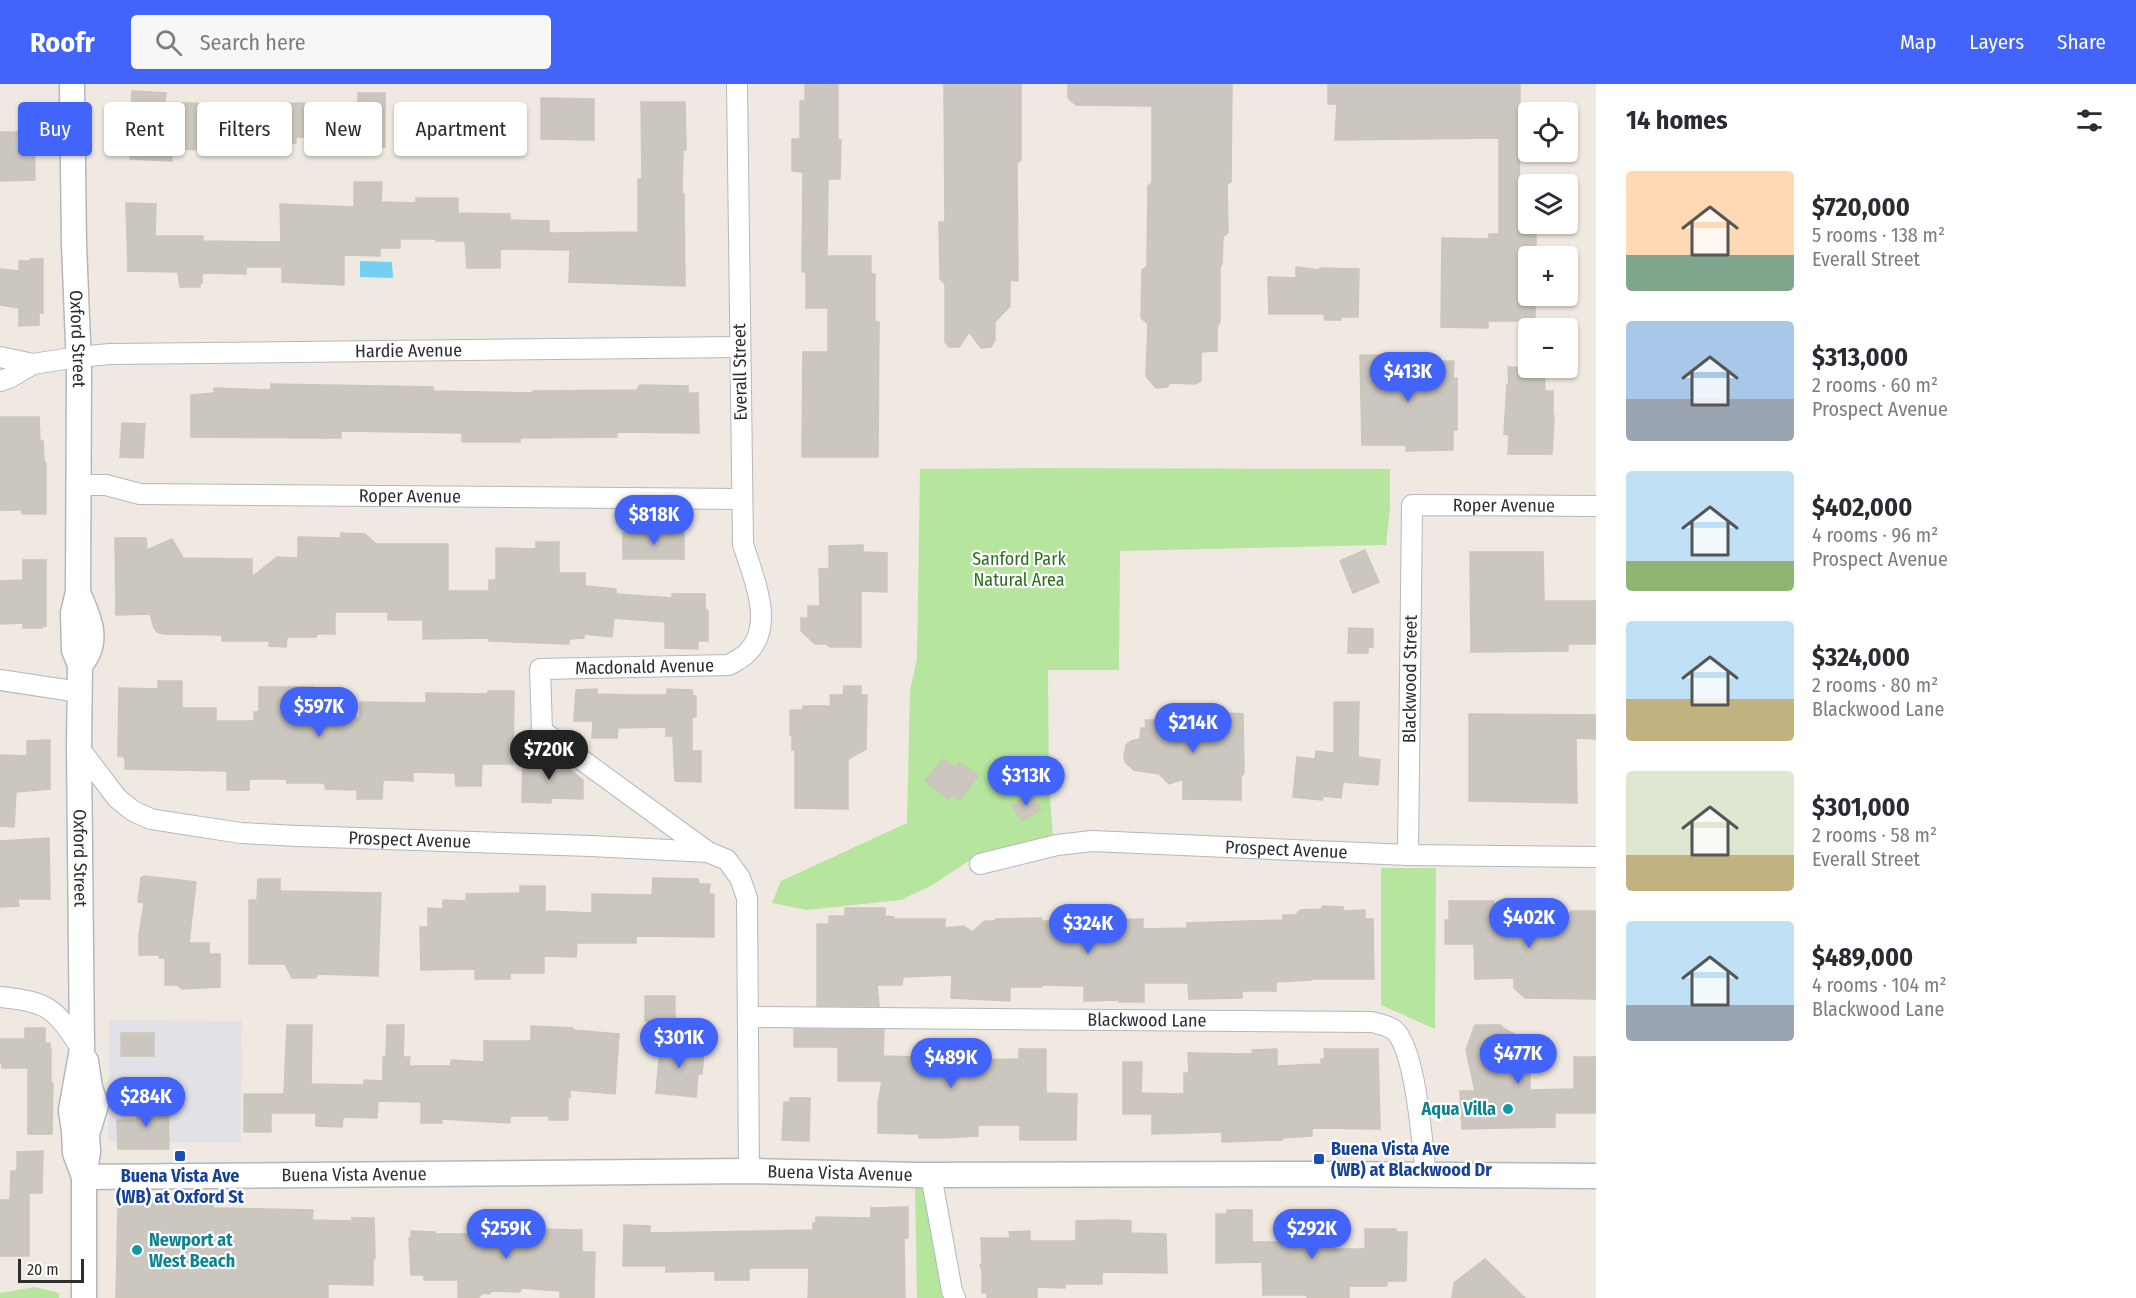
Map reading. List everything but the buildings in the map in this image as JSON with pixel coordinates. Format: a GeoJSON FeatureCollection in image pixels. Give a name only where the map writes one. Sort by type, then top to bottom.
{"type":"FeatureCollection","features":[{"type":"Feature","properties":{"kind":"street","name":"Oxford Street"},"geometry":{"type":"LineString","coordinates":[[72,84],[78,357],[78,592],[89,619],[92,643],[86,658],[80,665],[79,692],[82,1049],[96,1105],[87,1134],[88,1152],[84,1177],[84,1298]]}},
{"type":"Feature","properties":{"kind":"street","name":"Everall Street"},"geometry":{"type":"LineString","coordinates":[[737,84],[743,544],[760,602],[762,623],[755,641],[746,654]]}},
{"type":"Feature","properties":{"kind":"street","name":"Hardie Avenue"},"geometry":{"type":"LineString","coordinates":[[33,364],[110,354],[740,347]]}},
{"type":"Feature","properties":{"kind":"street"},"geometry":{"type":"LineString","coordinates":[[0,357],[33,364]]}},
{"type":"Feature","properties":{"kind":"street"},"geometry":{"type":"LineString","coordinates":[[0,381],[33,364]]}},
{"type":"Feature","properties":{"kind":"street","name":"Roper Avenue"},"geometry":{"type":"LineString","coordinates":[[78,484],[106,485],[140,494],[742,499]]}},
{"type":"Feature","properties":{"kind":"street","name":"Roper Avenue"},"geometry":{"type":"LineString","coordinates":[[1412,505],[1596,506]]}},
{"type":"Feature","properties":{"kind":"street","name":"Blackwood Street"},"geometry":{"type":"LineString","coordinates":[[1408,855],[1412,505]]}},
{"type":"Feature","properties":{"kind":"street","name":"Macdonald Avenue"},"geometry":{"type":"LineString","coordinates":[[708,852],[542,731],[540,669],[729,665],[746,654]]}},
{"type":"Feature","properties":{"kind":"street"},"geometry":{"type":"LineString","coordinates":[[0,680],[79,692]]}},
{"type":"Feature","properties":{"kind":"street","name":"Prospect Avenue"},"geometry":{"type":"LineString","coordinates":[[79,748],[117,798],[133,811],[161,820],[241,833],[286,836],[708,852],[727,860],[740,878],[747,898],[748,1017]]}},
{"type":"Feature","properties":{"kind":"street","name":"Prospect Avenue"},"geometry":{"type":"LineString","coordinates":[[980,864],[1057,845],[1092,841],[1408,855],[1596,857]]}},
{"type":"Feature","properties":{"kind":"street"},"geometry":{"type":"LineString","coordinates":[[0,997],[31,1000],[49,1008],[64,1023],[82,1049]]}},
{"type":"Feature","properties":{"kind":"street"},"geometry":{"type":"LineString","coordinates":[[748,1017],[749,1171]]}},
{"type":"Feature","properties":{"kind":"street","name":"Blackwood Lane"},"geometry":{"type":"LineString","coordinates":[[748,1017],[1372,1023],[1393,1029],[1400,1037],[1411,1062],[1426,1175]]}},
{"type":"Feature","properties":{"kind":"street","name":"Buena Vista Avenue"},"geometry":{"type":"LineString","coordinates":[[84,1177],[749,1171],[931,1175],[1596,1176]]}},
{"type":"Feature","properties":{"kind":"street"},"geometry":{"type":"LineString","coordinates":[[931,1175],[955,1298]]}},
{"type":"Feature","properties":{"kind":"shaded area"},"geometry":{"type":"Polygon","coordinates":[[[109,1020],[242,1021],[241,1143],[108,1142],[109,1020]]]}},
{"type":"Feature","properties":{"kind":"green space","name":"Sanford Park Natural Area"},"geometry":{"type":"Polygon","coordinates":[[[920,469],[1390,469],[1390,509],[1386,545],[1120,551],[1119,670],[1048,670],[1049,783],[1053,839],[978,855],[932,885],[901,900],[807,910],[772,903],[781,881],[907,823],[910,691],[917,659],[920,469]]]}},
{"type":"Feature","properties":{"kind":"green space"},"geometry":{"type":"Polygon","coordinates":[[[1381,868],[1436,868],[1435,1029],[1381,1005],[1381,868]]]}},
{"type":"Feature","properties":{"kind":"green space"},"geometry":{"type":"Polygon","coordinates":[[[915,1186],[926,1186],[948,1298],[917,1298],[915,1186]]]}},
{"type":"Feature","properties":{"kind":"green space"},"geometry":{"type":"Polygon","coordinates":[[[35,1287],[59,1293],[59,1298],[0,1298],[0,1293],[35,1287]]]}},
{"type":"Feature","properties":{"kind":"water"},"geometry":{"type":"Polygon","coordinates":[[[360,261],[392,262],[393,278],[360,277],[360,261]]]}},
{"type":"Feature","properties":{"kind":"place","name":"Aqua Villa"},"geometry":{"type":"Point","coordinates":[1508,1109]}},
{"type":"Feature","properties":{"kind":"place","name":"Buena Vista Ave (WB) at Oxford St"},"geometry":{"type":"Point","coordinates":[180,1156]}},
{"type":"Feature","properties":{"kind":"place","name":"Buena Vista Ave (WB) at Blackwood Dr"},"geometry":{"type":"Point","coordinates":[1319,1159]}},
{"type":"Feature","properties":{"kind":"place","name":"Newport at West Beach"},"geometry":{"type":"Point","coordinates":[137,1250]}}]}
